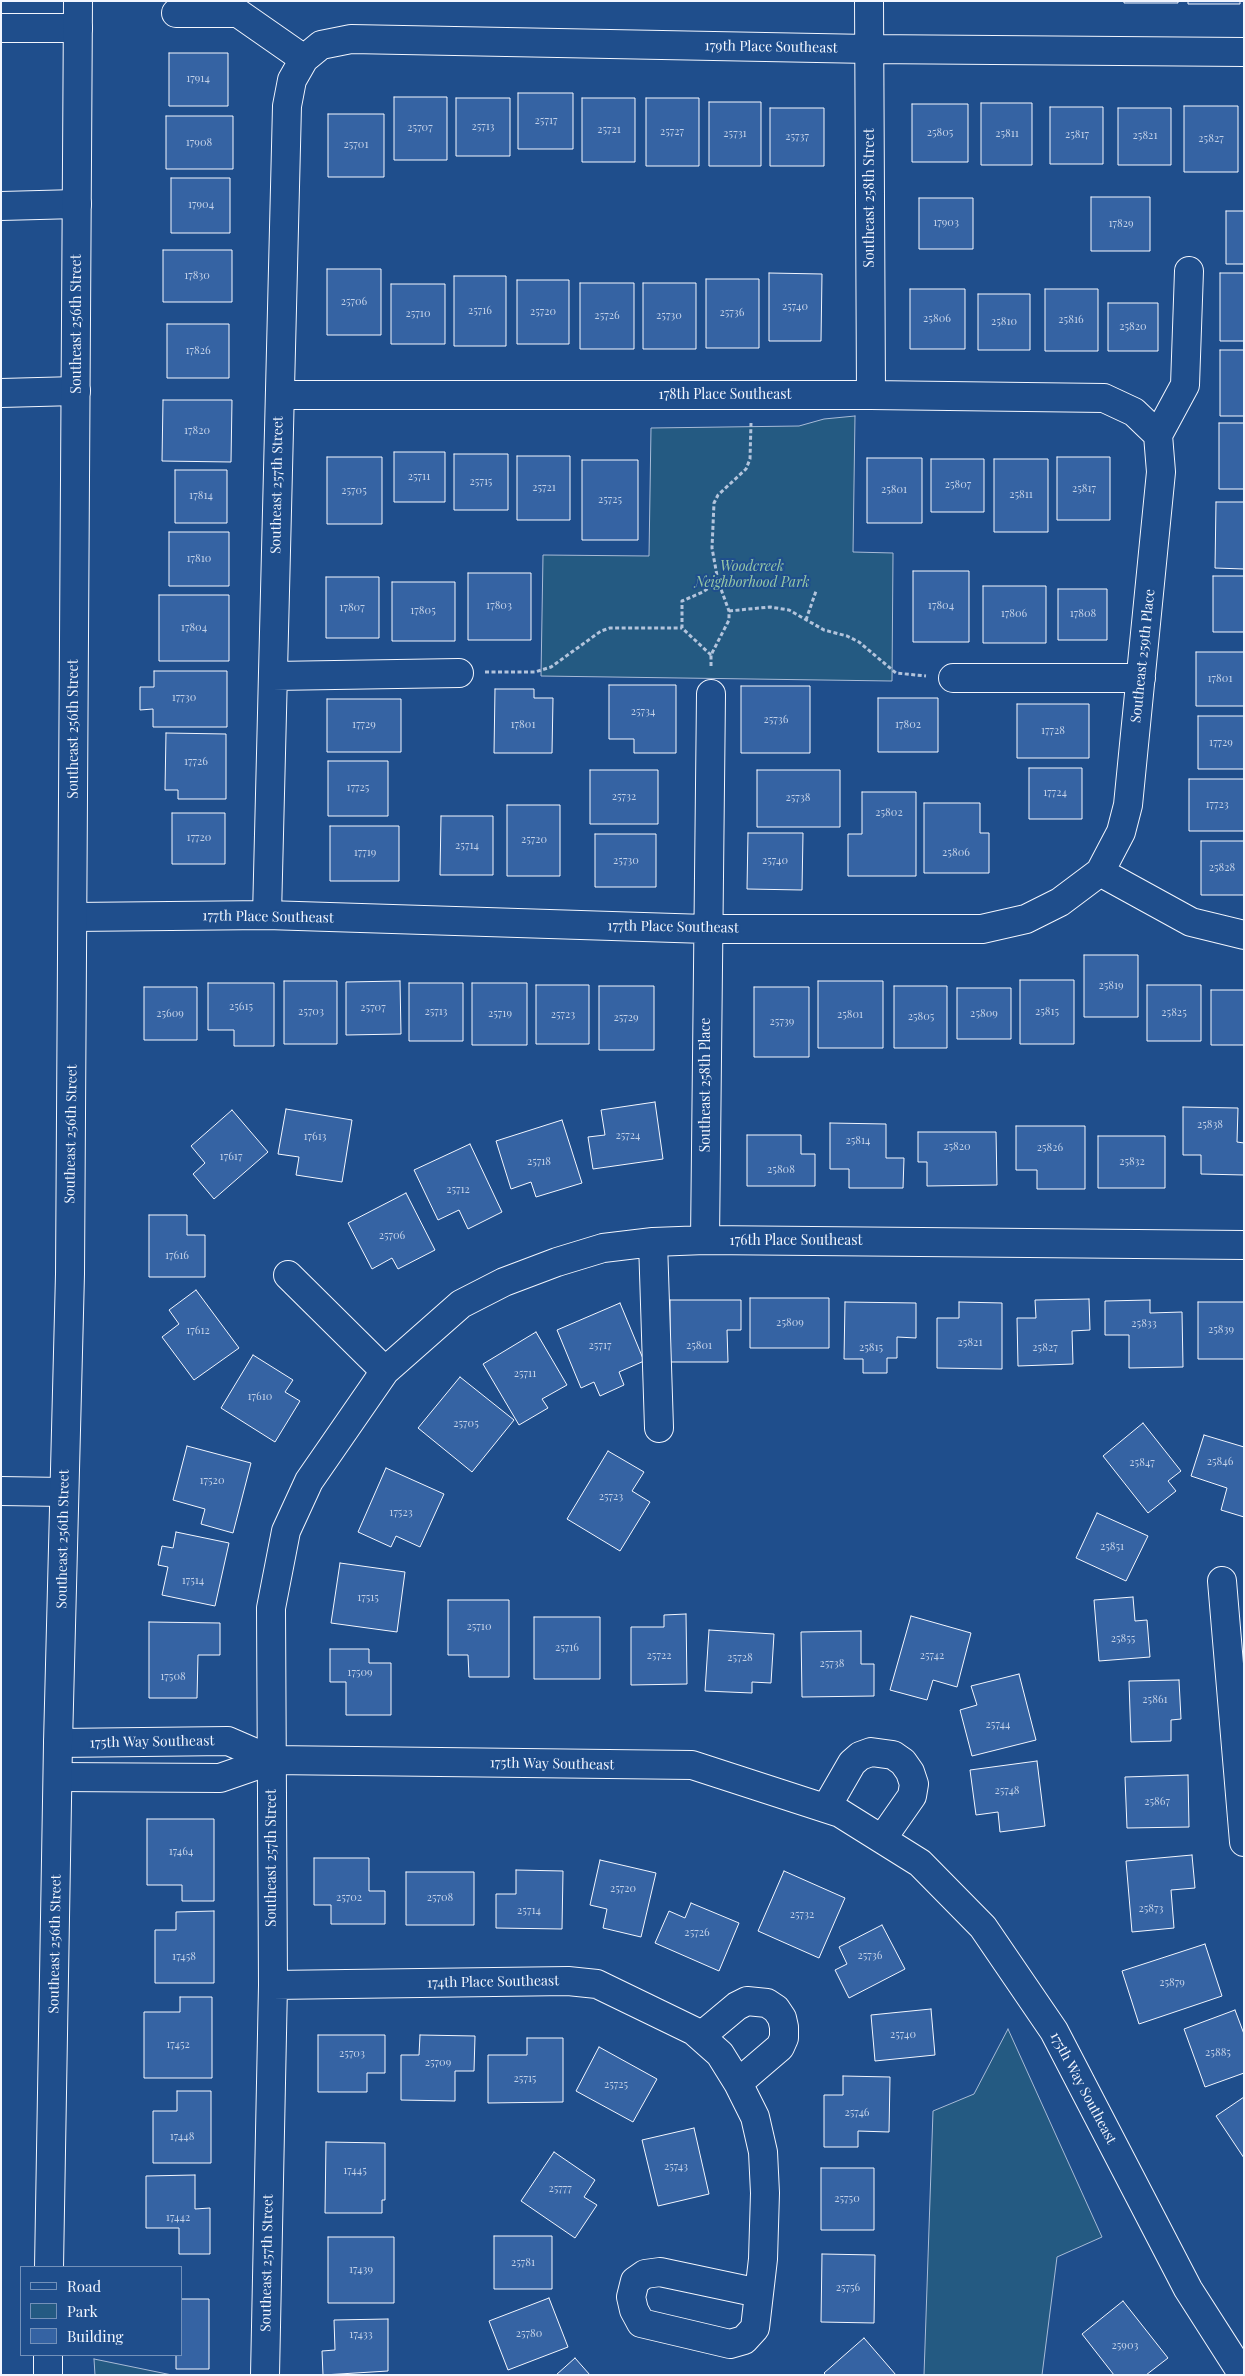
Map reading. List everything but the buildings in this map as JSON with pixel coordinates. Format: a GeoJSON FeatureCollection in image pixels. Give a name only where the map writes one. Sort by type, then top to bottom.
{"type":"FeatureCollection","features":[{"type":"Feature","properties":{"kind":"street","name":"Southeast 256th Street"},"geometry":{"type":"LineString","coordinates":[[49,2266],[58,1743],[70,1274],[78,1]]}},
{"type":"Feature","properties":{"kind":"street","name":"Southeast 258th Street"},"geometry":{"type":"LineString","coordinates":[[869,1],[871,395]]}},
{"type":"Feature","properties":{"kind":"street"},"geometry":{"type":"LineString","coordinates":[[176,12],[238,12],[304,59]]}},
{"type":"Feature","properties":{"kind":"street"},"geometry":{"type":"LineString","coordinates":[[1,28],[78,28]]}},
{"type":"Feature","properties":{"kind":"street","name":"179th Place Southeast"},"geometry":{"type":"LineString","coordinates":[[304,59],[321,45],[351,39],[869,49],[1244,52]]}},
{"type":"Feature","properties":{"kind":"street","name":"Southeast 257th Street"},"geometry":{"type":"LineString","coordinates":[[267,915],[287,106],[292,80],[304,59]]}},
{"type":"Feature","properties":{"kind":"street"},"geometry":{"type":"LineString","coordinates":[[1,206],[77,204]]}},
{"type":"Feature","properties":{"kind":"street"},"geometry":{"type":"LineString","coordinates":[[1158,435],[1185,384],[1188,270]]}},
{"type":"Feature","properties":{"kind":"street"},"geometry":{"type":"LineString","coordinates":[[4,396],[76,391]]}},
{"type":"Feature","properties":{"kind":"street","name":"178th Place Southeast"},"geometry":{"type":"LineString","coordinates":[[280,395],[871,395],[1104,398],[1134,412],[1158,435]]}},
{"type":"Feature","properties":{"kind":"street","name":"Southeast 259th Place"},"geometry":{"type":"LineString","coordinates":[[1100,872],[1121,832],[1128,805],[1161,472],[1158,435]]}},
{"type":"Feature","properties":{"kind":"street"},"geometry":{"type":"LineString","coordinates":[[273,676],[459,673]]}},
{"type":"Feature","properties":{"kind":"street"},"geometry":{"type":"LineString","coordinates":[[953,678],[1141,678]]}},
{"type":"Feature","properties":{"kind":"street","name":"Southeast 258th Place"},"geometry":{"type":"LineString","coordinates":[[705,1240],[706,929],[711,694]]}},
{"type":"Feature","properties":{"kind":"street"},"geometry":{"type":"LineString","coordinates":[[1100,872],[1191,922],[1244,935]]}},
{"type":"Feature","properties":{"kind":"street","name":"177th Place Southeast"},"geometry":{"type":"LineString","coordinates":[[73,917],[267,915],[706,929],[982,929],[1026,919],[1052,906],[1100,872]]}},
{"type":"Feature","properties":{"kind":"street","name":"176th Place Southeast"},"geometry":{"type":"LineString","coordinates":[[385,1371],[461,1304],[504,1282],[557,1262],[603,1248],[654,1242],[705,1240],[1244,1245]]}},
{"type":"Feature","properties":{"kind":"street"},"geometry":{"type":"LineString","coordinates":[[654,1242],[659,1428]]}},
{"type":"Feature","properties":{"kind":"street"},"geometry":{"type":"LineString","coordinates":[[288,1275],[385,1371]]}},
{"type":"Feature","properties":{"kind":"street","name":"Southeast 257th Street"},"geometry":{"type":"LineString","coordinates":[[265,2375],[273,1985],[271,1608],[286,1531],[309,1481],[385,1371]]}},
{"type":"Feature","properties":{"kind":"street"},"geometry":{"type":"LineString","coordinates":[[1,1491],[64,1492]]}},
{"type":"Feature","properties":{"kind":"street"},"geometry":{"type":"LineString","coordinates":[[1222,1581],[1244,1842]]}},
{"type":"Feature","properties":{"kind":"street","name":"175th Way Southeast"},"geometry":{"type":"LineString","coordinates":[[58,1743],[228,1741],[272,1760]]}},
{"type":"Feature","properties":{"kind":"street"},"geometry":{"type":"LineString","coordinates":[[826,1808],[852,1763],[860,1756],[871,1752],[893,1755],[903,1762],[910,1772],[914,1784],[912,1796],[882,1840]]}},
{"type":"Feature","properties":{"kind":"street","name":"175th Way Southeast"},"geometry":{"type":"LineString","coordinates":[[58,1777],[220,1778],[272,1760],[692,1765],[840,1812],[920,1863],[983,1927],[1054,2031],[1188,2289],[1240,2373]]}},
{"type":"Feature","properties":{"kind":"street","name":"174th Place Southeast"},"geometry":{"type":"LineString","coordinates":[[273,1985],[578,1982],[597,1984],[694,2031],[720,2054],[738,2083],[755,2117],[763,2152],[764,2193],[763,2259],[759,2293]]}},
{"type":"Feature","properties":{"kind":"street"},"geometry":{"type":"LineString","coordinates":[[701,2036],[737,2006],[746,2001],[767,2003],[776,2009],[782,2018],[784,2027],[784,2038],[780,2047],[738,2083]]}},
{"type":"Feature","properties":{"kind":"street"},"geometry":{"type":"LineString","coordinates":[[48,2356],[48,2375]]}},
{"type":"Feature","properties":{"kind":"path"},"geometry":{"type":"LineString","coordinates":[[711,694],[711,655],[729,620],[729,611],[718,582],[712,548],[714,503],[718,495],[746,469],[750,459],[752,395]]}},
{"type":"Feature","properties":{"kind":"path"},"geometry":{"type":"LineString","coordinates":[[682,628],[682,601],[703,592],[718,582]]}},
{"type":"Feature","properties":{"kind":"path"},"geometry":{"type":"LineString","coordinates":[[806,620],[816,590]]}},
{"type":"Feature","properties":{"kind":"path"},"geometry":{"type":"LineString","coordinates":[[729,611],[770,607],[789,610],[824,630],[848,636],[859,642],[896,673],[953,678]]}},
{"type":"Feature","properties":{"kind":"path"},"geometry":{"type":"LineString","coordinates":[[459,673],[535,672],[551,667],[601,631],[610,628],[682,628],[711,655]]}},
{"type":"Feature","properties":{"kind":"green space","name":"Woodcreek Neighborhood Park"},"geometry":{"type":"Polygon","coordinates":[[[855,416],[853,552],[893,553],[892,681],[541,676],[543,555],[649,556],[651,428],[799,426],[824,419],[855,416]]]}},
{"type":"Feature","properties":{"kind":"green space"},"geometry":{"type":"Polygon","coordinates":[[[1008,2029],[1102,2237],[1057,2257],[1042,2375],[924,2375],[933,2111],[974,2094],[1008,2029]]]}},
{"type":"Feature","properties":{"kind":"green space"},"geometry":{"type":"Polygon","coordinates":[[[94,2359],[172,2375],[95,2375],[94,2359]]]}}]}
